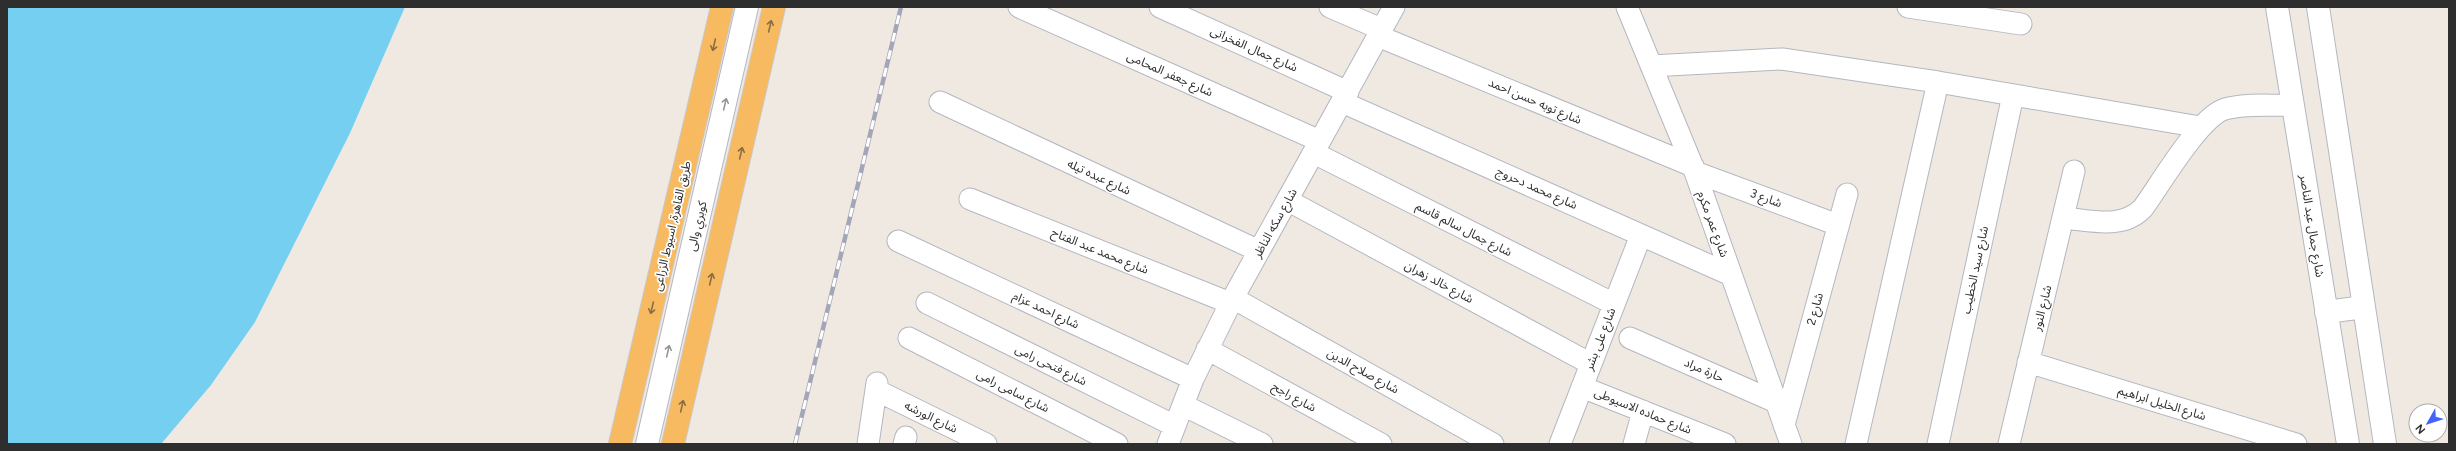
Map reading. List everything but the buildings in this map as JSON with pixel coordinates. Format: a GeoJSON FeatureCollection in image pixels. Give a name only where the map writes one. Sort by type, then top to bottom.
{"type":"FeatureCollection","features":[{"type":"Feature","properties":{"kind":"highway","name":"طريق القاهرة, اسيوط الزراعى"},"geometry":{"type":"LineString","coordinates":[[620,444],[722,7]]}},
{"type":"Feature","properties":{"kind":"highway"},"geometry":{"type":"LineString","coordinates":[[673,444],[774,7]]}},
{"type":"Feature","properties":{"kind":"street","name":"كوبري والى"},"geometry":{"type":"LineString","coordinates":[[647,444],[747,7]]}},
{"type":"Feature","properties":{"kind":"street","name":"شارع جعفر المحامى"},"geometry":{"type":"LineString","coordinates":[[1019,7],[1317,147]]}},
{"type":"Feature","properties":{"kind":"street","name":"شارع جمال الفخرانى"},"geometry":{"type":"LineString","coordinates":[[1160,7],[1345,97]]}},
{"type":"Feature","properties":{"kind":"street","name":"شارع توبه حسن احمد"},"geometry":{"type":"LineString","coordinates":[[1330,7],[1380,33],[1694,169]]}},
{"type":"Feature","properties":{"kind":"street","name":"شارع سكه الناظر"},"geometry":{"type":"LineString","coordinates":[[1171,435],[1207,349],[1232,301],[1394,7]]}},
{"type":"Feature","properties":{"kind":"street","name":"شارع عمر مكرم"},"geometry":{"type":"LineString","coordinates":[[1627,7],[1694,169],[1788,434]]}},
{"type":"Feature","properties":{"kind":"street"},"geometry":{"type":"LineString","coordinates":[[1908,7],[2021,24]]}},
{"type":"Feature","properties":{"kind":"street","name":"شارع جمال عبد الناصر"},"geometry":{"type":"LineString","coordinates":[[2277,7],[2348,444]]}},
{"type":"Feature","properties":{"kind":"street"},"geometry":{"type":"LineString","coordinates":[[2318,7],[2385,444]]}},
{"type":"Feature","properties":{"kind":"street"},"geometry":{"type":"LineString","coordinates":[[1651,66],[1782,59],[1938,82],[2200,127]]}},
{"type":"Feature","properties":{"kind":"street"},"geometry":{"type":"LineString","coordinates":[[1856,444],[1938,82]]}},
{"type":"Feature","properties":{"kind":"street","name":"شارع سيد الخطيب"},"geometry":{"type":"LineString","coordinates":[[1938,444],[2013,95]]}},
{"type":"Feature","properties":{"kind":"street","name":"شارع محمد دحروج"},"geometry":{"type":"LineString","coordinates":[[1345,97],[1641,235],[1732,275]]}},
{"type":"Feature","properties":{"kind":"street","name":"شارع عبده تيله"},"geometry":{"type":"LineString","coordinates":[[940,102],[1259,251]]}},
{"type":"Feature","properties":{"kind":"street"},"geometry":{"type":"LineString","coordinates":[[2063,218],[2112,222],[2124,221],[2135,217],[2143,208],[2200,127],[2212,115],[2235,107],[2292,105]]}},
{"type":"Feature","properties":{"kind":"street","name":"شارع جمال سالم قاسم"},"geometry":{"type":"LineString","coordinates":[[1317,147],[1614,304]]}},
{"type":"Feature","properties":{"kind":"street","name":"شارع 3"},"geometry":{"type":"LineString","coordinates":[[1694,169],[1838,225]]}},
{"type":"Feature","properties":{"kind":"street","name":"شارع النور"},"geometry":{"type":"LineString","coordinates":[[2009,444],[2074,171]]}},
{"type":"Feature","properties":{"kind":"street","name":"شارع 2"},"geometry":{"type":"LineString","coordinates":[[1788,434],[1838,225],[1847,194]]}},
{"type":"Feature","properties":{"kind":"street","name":"شارع محمد عبد الفتاح"},"geometry":{"type":"LineString","coordinates":[[970,199],[1232,301]]}},
{"type":"Feature","properties":{"kind":"street","name":"شارع خالد زهران"},"geometry":{"type":"LineString","coordinates":[[1287,200],[1591,364]]}},
{"type":"Feature","properties":{"kind":"street","name":"شارع على بشر"},"geometry":{"type":"LineString","coordinates":[[1560,444],[1641,235]]}},
{"type":"Feature","properties":{"kind":"street","name":"شارع احمد عزام"},"geometry":{"type":"LineString","coordinates":[[898,241],[1194,379]]}},
{"type":"Feature","properties":{"kind":"street","name":"شارع صلاح الدين"},"geometry":{"type":"LineString","coordinates":[[1232,301],[1493,444]]}},
{"type":"Feature","properties":{"kind":"street","name":"شارع فتحى رامى"},"geometry":{"type":"LineString","coordinates":[[927,303],[1171,435]]}},
{"type":"Feature","properties":{"kind":"street"},"geometry":{"type":"LineString","coordinates":[[2326,312],[2364,307]]}},
{"type":"Feature","properties":{"kind":"street"},"geometry":{"type":"LineString","coordinates":[[626,444],[645,337]]}},
{"type":"Feature","properties":{"kind":"street","name":"شارع سامى رامى"},"geometry":{"type":"LineString","coordinates":[[909,338],[1117,444]]}},
{"type":"Feature","properties":{"kind":"street","name":"حارة مراد"},"geometry":{"type":"LineString","coordinates":[[1630,338],[1778,403]]}},
{"type":"Feature","properties":{"kind":"street","name":"شارع راجح"},"geometry":{"type":"LineString","coordinates":[[1207,349],[1381,444]]}},
{"type":"Feature","properties":{"kind":"street","name":"شارع الخليل ابراهيم"},"geometry":{"type":"LineString","coordinates":[[2028,362],[2296,444]]}},
{"type":"Feature","properties":{"kind":"street","name":"شارع حماده الاسيوطى"},"geometry":{"type":"LineString","coordinates":[[1582,386],[1725,444]]}},
{"type":"Feature","properties":{"kind":"street","name":"شارع الورشه"},"geometry":{"type":"LineString","coordinates":[[868,444],[877,387],[976,442]]}},
{"type":"Feature","properties":{"kind":"street"},"geometry":{"type":"LineString","coordinates":[[1183,405],[1262,444]]}},
{"type":"Feature","properties":{"kind":"street"},"geometry":{"type":"LineString","coordinates":[[1634,444],[1643,411]]}},
{"type":"Feature","properties":{"kind":"water"},"geometry":{"type":"Polygon","coordinates":[[[7,7],[405,7],[350,133],[255,322],[211,385],[161,444],[7,444],[7,7]]]}},
{"type":"Feature","properties":{"kind":"railway"},"geometry":{"type":"LineString","coordinates":[[795,444],[901,7]]}}]}
